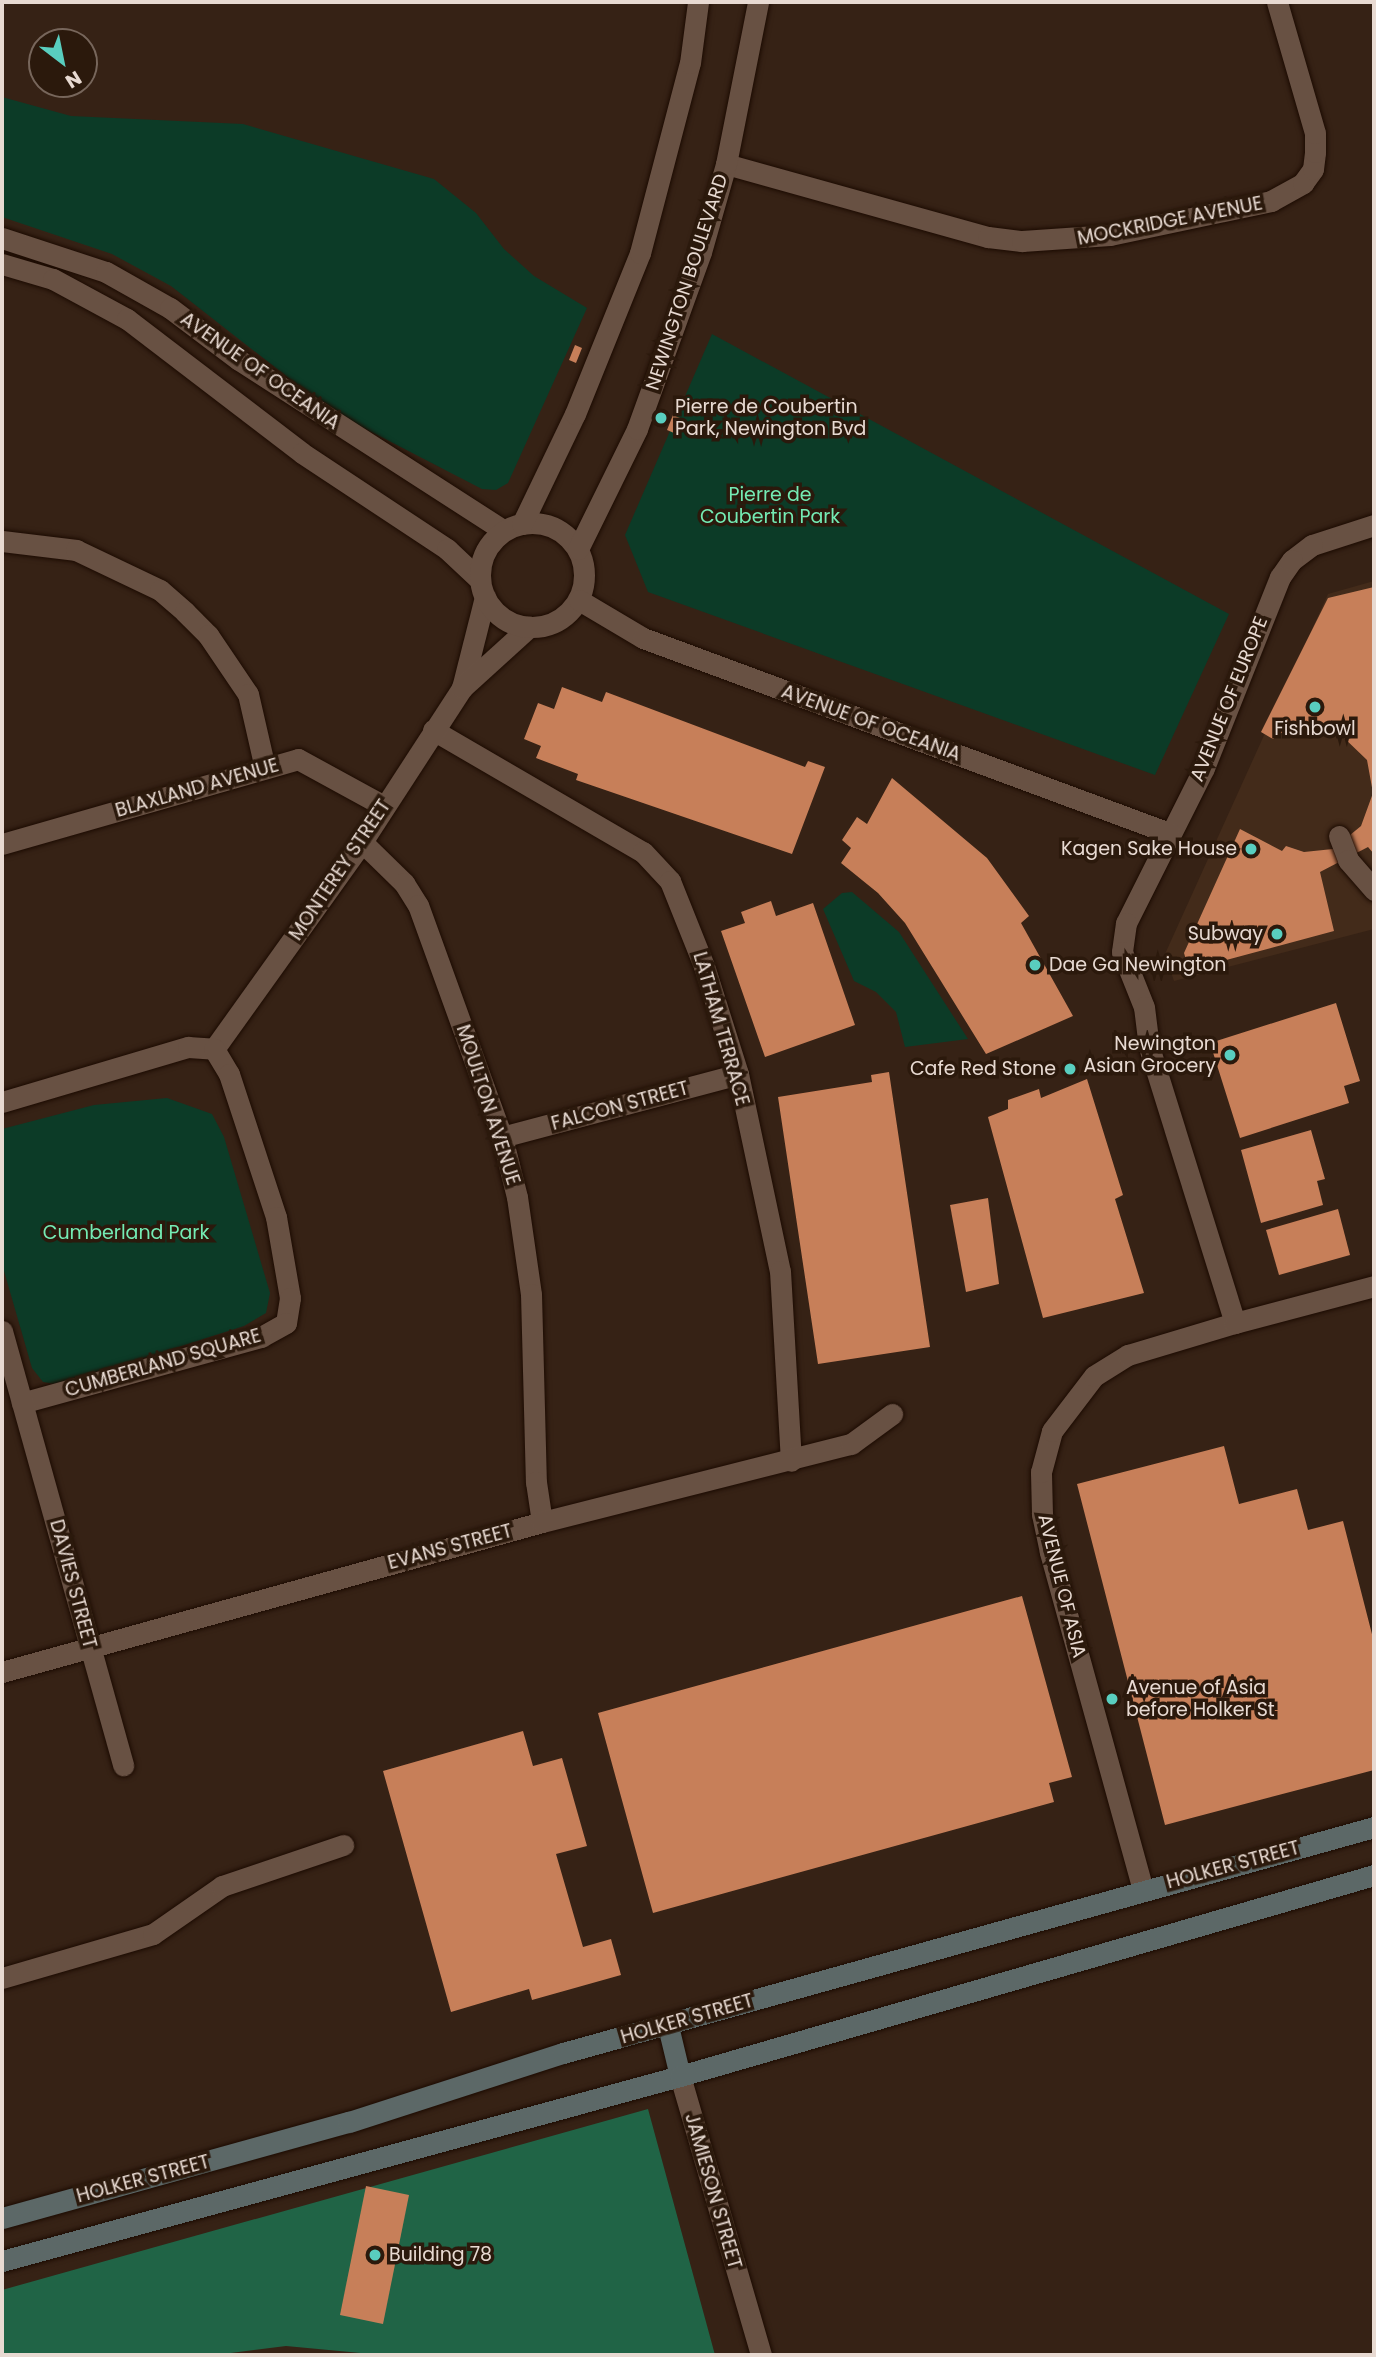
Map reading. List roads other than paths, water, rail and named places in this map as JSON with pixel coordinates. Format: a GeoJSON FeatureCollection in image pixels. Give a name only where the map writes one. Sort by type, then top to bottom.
{"type":"FeatureCollection","features":[{"type":"Feature","properties":{"kind":"main road","name":"HOLKER STREET"},"geometry":{"type":"LineString","coordinates":[[2,2218],[349,2122],[563,2053],[668,2026],[1374,1827]]}},
{"type":"Feature","properties":{"kind":"main road"},"geometry":{"type":"LineString","coordinates":[[2,2261],[681,2076],[1374,1875]]}},
{"type":"Feature","properties":{"kind":"main road","name":"JAMIESON STREET"},"geometry":{"type":"LineString","coordinates":[[668,2026],[681,2076]]}},
{"type":"Feature","properties":{"kind":"street"},"geometry":{"type":"LineString","coordinates":[[513,527],[555,527],[578,549],[585,574],[579,600],[552,623],[529,627],[503,618],[483,589],[485,552],[513,527],[575,414],[640,253],[687,76],[698,2]]}},
{"type":"Feature","properties":{"kind":"street","name":"NEWINGTON BOULEVARD"},"geometry":{"type":"LineString","coordinates":[[578,549],[637,429],[701,252],[726,164],[758,2]]}},
{"type":"Feature","properties":{"kind":"street","name":"MOCKRIDGE AVENUE"},"geometry":{"type":"LineString","coordinates":[[726,164],[988,237],[1022,241],[1110,235],[1271,201],[1303,183],[1313,169],[1315,152],[1315,133],[1277,2]]}},
{"type":"Feature","properties":{"kind":"street","name":"AVENUE OF OCEANIA"},"geometry":{"type":"LineString","coordinates":[[2,238],[106,272],[170,308],[239,360],[513,527]]}},
{"type":"Feature","properties":{"kind":"street","name":"AVENUE OF OCEANIA"},"geometry":{"type":"LineString","coordinates":[[2,264],[54,279],[127,319],[302,453],[447,549],[483,589]]}},
{"type":"Feature","properties":{"kind":"street","name":"AVENUE OF EUROPE"},"geometry":{"type":"LineString","coordinates":[[1235,1322],[1149,1047],[1144,1007],[1122,951],[1126,923],[1204,768],[1280,577],[1292,561],[1312,545],[1374,525]]}},
{"type":"Feature","properties":{"kind":"street"},"geometry":{"type":"LineString","coordinates":[[2,541],[76,550],[160,590],[208,635],[248,694],[265,768]]}},
{"type":"Feature","properties":{"kind":"street","name":"MONTEREY STREET"},"geometry":{"type":"LineString","coordinates":[[461,688],[483,589]]}},
{"type":"Feature","properties":{"kind":"street","name":"AVENUE OF OCEANIA"},"geometry":{"type":"LineString","coordinates":[[579,600],[643,638],[1169,833]]}},
{"type":"Feature","properties":{"kind":"street","name":"MONTEREY STREET"},"geometry":{"type":"LineString","coordinates":[[214,1049],[362,842],[461,688],[529,627]]}},
{"type":"Feature","properties":{"kind":"street","name":"LATHAM TERRACE"},"geometry":{"type":"LineString","coordinates":[[433,730],[658,865],[680,902],[704,966],[738,1074],[780,1271],[791,1461]]}},
{"type":"Feature","properties":{"kind":"street","name":"BLAXLAND AVENUE"},"geometry":{"type":"LineString","coordinates":[[2,844],[299,759],[384,806]]}},
{"type":"Feature","properties":{"kind":"street"},"geometry":{"type":"LineString","coordinates":[[1339,836],[1348,860],[1374,890]]}},
{"type":"Feature","properties":{"kind":"street","name":"MOULTON AVENUE"},"geometry":{"type":"LineString","coordinates":[[362,842],[404,883],[418,905],[502,1137],[517,1197],[531,1294],[536,1482],[542,1522]]}},
{"type":"Feature","properties":{"kind":"street"},"geometry":{"type":"LineString","coordinates":[[2,1102],[188,1047],[214,1049]]}},
{"type":"Feature","properties":{"kind":"street","name":"CUMBERLAND SQUARE"},"geometry":{"type":"LineString","coordinates":[[22,1402],[261,1336],[286,1323],[290,1298],[276,1217],[229,1074],[214,1049]]}},
{"type":"Feature","properties":{"kind":"street","name":"FALCON STREET"},"geometry":{"type":"LineString","coordinates":[[502,1137],[738,1074]]}},
{"type":"Feature","properties":{"kind":"street","name":"AVENUE OF ASIA"},"geometry":{"type":"LineString","coordinates":[[1143,1890],[1050,1552],[1042,1514],[1041,1472],[1052,1431],[1094,1376],[1128,1355],[1235,1322],[1374,1286]]}},
{"type":"Feature","properties":{"kind":"street"},"geometry":{"type":"LineString","coordinates":[[2,1331],[22,1402]]}},
{"type":"Feature","properties":{"kind":"street","name":"DAVIES STREET"},"geometry":{"type":"LineString","coordinates":[[22,1402],[123,1765]]}},
{"type":"Feature","properties":{"kind":"street","name":"EVANS STREET"},"geometry":{"type":"LineString","coordinates":[[2,1672],[90,1645],[542,1522],[851,1444],[891,1414]]}},
{"type":"Feature","properties":{"kind":"street"},"geometry":{"type":"LineString","coordinates":[[2,1978],[153,1934],[232,1881],[343,1846]]}},
{"type":"Feature","properties":{"kind":"street","name":"JAMIESON STREET"},"geometry":{"type":"LineString","coordinates":[[681,2076],[761,2355]]}},
{"type":"Feature","properties":{"kind":"place","name":"Pierre de Coubertin Park, Newington Bvd"},"geometry":{"type":"Point","coordinates":[661,418]}},
{"type":"Feature","properties":{"kind":"place","name":"Fishbowl"},"geometry":{"type":"Point","coordinates":[1315,707]}},
{"type":"Feature","properties":{"kind":"place","name":"Kagen Sake House"},"geometry":{"type":"Point","coordinates":[1251,849]}},
{"type":"Feature","properties":{"kind":"place","name":"Subway"},"geometry":{"type":"Point","coordinates":[1277,934]}},
{"type":"Feature","properties":{"kind":"place","name":"Dae Ga Newington"},"geometry":{"type":"Point","coordinates":[1035,965]}},
{"type":"Feature","properties":{"kind":"place","name":"Newington Asian Grocery"},"geometry":{"type":"Point","coordinates":[1230,1055]}},
{"type":"Feature","properties":{"kind":"place","name":"Cafe Red Stone"},"geometry":{"type":"Point","coordinates":[1070,1069]}},
{"type":"Feature","properties":{"kind":"place","name":"Avenue of Asia before Holker St"},"geometry":{"type":"Point","coordinates":[1112,1699]}},
{"type":"Feature","properties":{"kind":"place","name":"Building 78"},"geometry":{"type":"Point","coordinates":[375,2255]}},
{"type":"Feature","properties":{"kind":"park label","name":"Pierre de Coubertin Park"},"geometry":{"type":"Point","coordinates":[770,506]}},
{"type":"Feature","properties":{"kind":"park label","name":"Cumberland Park"},"geometry":{"type":"Point","coordinates":[126,1233]}}]}
